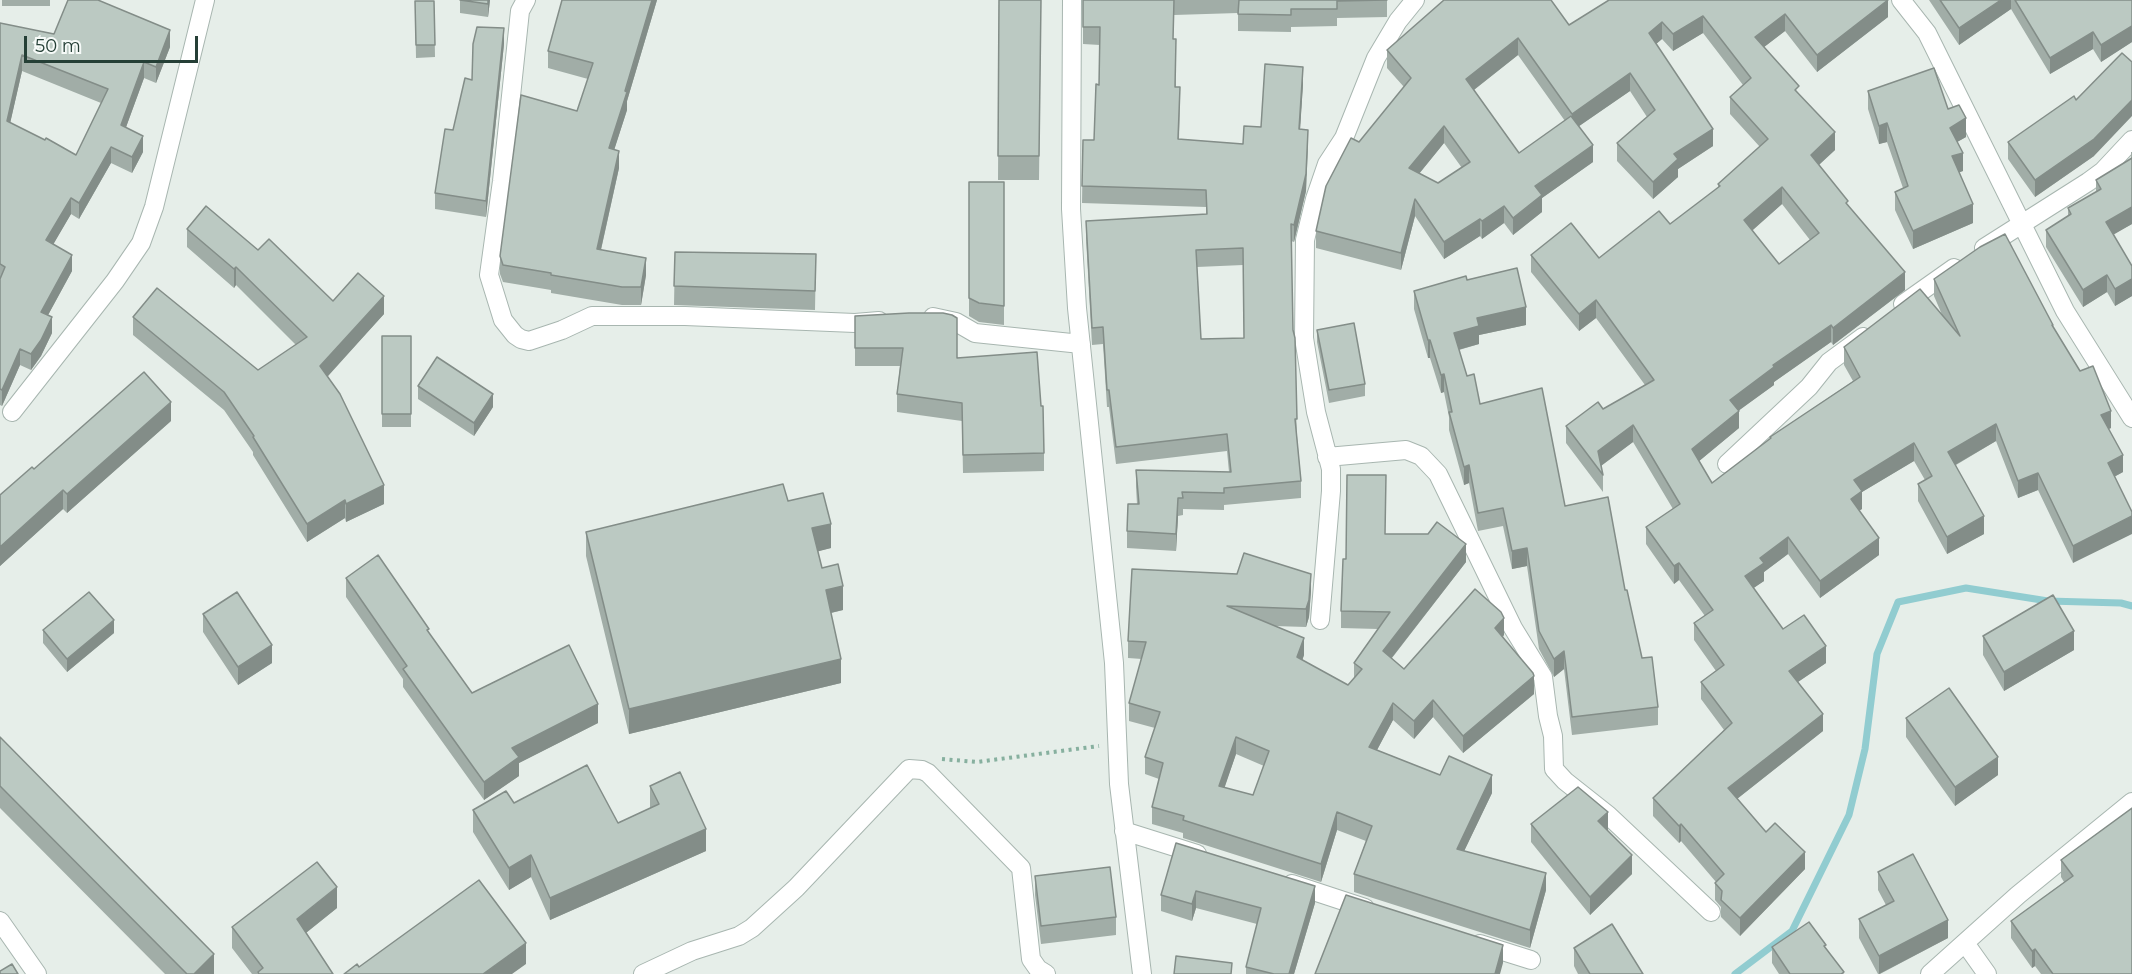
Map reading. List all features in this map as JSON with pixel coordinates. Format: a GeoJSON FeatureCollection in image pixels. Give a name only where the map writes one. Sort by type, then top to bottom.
{"type":"FeatureCollection","features":[{"type":"Feature","properties":{"kind":"street"},"geometry":{"type":"LineString","coordinates":[[12,412],[115,281],[141,243],[154,207],[205,0]]}},
{"type":"Feature","properties":{"kind":"street"},"geometry":{"type":"LineString","coordinates":[[526,0],[520,11],[502,181],[489,275],[503,320],[521,339],[529,341],[562,330],[592,316],[685,316],[855,323],[937,317],[956,322],[975,333],[1081,344]]}},
{"type":"Feature","properties":{"kind":"street"},"geometry":{"type":"LineString","coordinates":[[1072,0],[1071,209],[1081,344],[1114,663],[1119,784],[1142,974]]}},
{"type":"Feature","properties":{"kind":"street"},"geometry":{"type":"LineString","coordinates":[[1320,620],[1331,469],[1316,412],[1304,338],[1305,240],[1315,199],[1328,164],[1344,138],[1376,58],[1398,21],[1415,0]]}},
{"type":"Feature","properties":{"kind":"street"},"geometry":{"type":"LineString","coordinates":[[1901,0],[1927,33],[2065,311],[2132,418]]}},
{"type":"Feature","properties":{"kind":"street"},"geometry":{"type":"LineString","coordinates":[[1727,464],[1809,387],[1829,362],[1903,303],[2020,224],[2088,182],[2103,171],[2132,140]]}},
{"type":"Feature","properties":{"kind":"street"},"geometry":{"type":"LineString","coordinates":[[1328,457],[1406,450],[1421,456],[1438,474],[1513,628],[1542,677],[1553,736],[1554,769],[1565,781],[1608,815],[1711,912]]}},
{"type":"Feature","properties":{"kind":"street"},"geometry":{"type":"LineString","coordinates":[[643,974],[692,951],[739,936],[752,928],[796,888],[909,769],[928,773],[1021,867],[1031,959],[1038,969],[1046,974]]}},
{"type":"Feature","properties":{"kind":"street"},"geometry":{"type":"LineString","coordinates":[[1930,974],[2018,895],[2132,802]]}},
{"type":"Feature","properties":{"kind":"street"},"geometry":{"type":"LineString","coordinates":[[1124,831],[1214,860]]}},
{"type":"Feature","properties":{"kind":"street"},"geometry":{"type":"LineString","coordinates":[[1271,878],[1384,914]]}},
{"type":"Feature","properties":{"kind":"street"},"geometry":{"type":"LineString","coordinates":[[0,921],[37,974]]}},
{"type":"Feature","properties":{"kind":"street"},"geometry":{"type":"LineString","coordinates":[[1463,939],[1531,960]]}},
{"type":"Feature","properties":{"kind":"street"},"geometry":{"type":"LineString","coordinates":[[1965,943],[1987,974]]}},
{"type":"Feature","properties":{"kind":"path"},"geometry":{"type":"LineString","coordinates":[[909,769],[939,759],[977,762],[1117,744]]}},
{"type":"Feature","properties":{"kind":"building"},"geometry":{"type":"Polygon","coordinates":[[[68,0],[98,0],[170,30],[156,67],[144,62],[121,125],[143,136],[132,157],[111,147],[79,203],[71,198],[46,240],[72,255],[41,312],[52,317],[41,340],[31,354],[20,349],[2,390],[0,389],[0,279],[5,267],[0,264],[0,23],[54,34],[68,0]],[[22,55],[7,121],[45,140],[46,138],[76,155],[108,89],[22,55]]]}},
{"type":"Feature","properties":{"kind":"building"},"geometry":{"type":"Polygon","coordinates":[[[460,0],[488,0],[488,4],[460,0]]]}},
{"type":"Feature","properties":{"kind":"building"},"geometry":{"type":"Polygon","coordinates":[[[562,0],[652,0],[609,148],[619,151],[597,249],[646,258],[641,287],[622,287],[503,265],[500,256],[521,95],[577,111],[593,63],[548,51],[562,0]]]}},
{"type":"Feature","properties":{"kind":"building"},"geometry":{"type":"Polygon","coordinates":[[[999,0],[1041,0],[1039,156],[998,156],[999,0]]]}},
{"type":"Feature","properties":{"kind":"building"},"geometry":{"type":"Polygon","coordinates":[[[1083,0],[1174,0],[1175,87],[1180,87],[1178,139],[1243,144],[1244,126],[1261,127],[1265,64],[1303,67],[1299,129],[1308,130],[1306,174],[1294,225],[1291,224],[1297,419],[1295,419],[1301,481],[1224,488],[1224,493],[1182,492],[1183,498],[1178,498],[1176,534],[1127,531],[1128,504],[1139,504],[1136,470],[1231,472],[1227,434],[1116,447],[1109,390],[1107,390],[1103,327],[1092,328],[1086,221],[1207,214],[1206,190],[1082,186],[1083,140],[1094,140],[1096,84],[1099,85],[1100,27],[1083,27],[1083,0]],[[1243,248],[1196,250],[1201,339],[1244,338],[1243,248]]]}},
{"type":"Feature","properties":{"kind":"building"},"geometry":{"type":"Polygon","coordinates":[[[1239,0],[1387,0],[1337,1],[1337,9],[1291,9],[1291,15],[1238,14],[1239,0]]]}},
{"type":"Feature","properties":{"kind":"building"},"geometry":{"type":"Polygon","coordinates":[[[1444,0],[1551,0],[1569,25],[1609,0],[1888,0],[1817,55],[1785,14],[1755,37],[1799,86],[1795,90],[1835,132],[1811,155],[1848,201],[1846,203],[1905,272],[1833,328],[1831,325],[1773,365],[1774,367],[1730,400],[1739,411],[1692,449],[1712,483],[1770,437],[1860,377],[1844,347],[1920,289],[1960,336],[1934,279],[1980,247],[2005,234],[2052,325],[2080,371],[2093,366],[2111,411],[2101,415],[2123,455],[2108,463],[2132,516],[2073,546],[2038,473],[2018,481],[1996,424],[1948,452],[1984,516],[1947,537],[1918,484],[1932,476],[1914,443],[1854,480],[1862,491],[1851,499],[1879,538],[1820,581],[1788,537],[1760,558],[1764,563],[1745,576],[1783,629],[1804,615],[1826,646],[1789,671],[1823,714],[1728,788],[1766,832],[1775,823],[1805,852],[1740,918],[1721,900],[1722,891],[1715,883],[1724,874],[1681,824],[1679,826],[1653,798],[1732,723],[1701,682],[1724,665],[1694,623],[1713,610],[1679,563],[1674,566],[1646,527],[1680,504],[1633,425],[1598,451],[1603,475],[1566,426],[1598,402],[1603,409],[1654,380],[1596,300],[1579,314],[1531,255],[1571,223],[1599,258],[1659,211],[1670,224],[1720,186],[1718,184],[1768,139],[1730,97],[1751,78],[1703,16],[1673,34],[1662,22],[1649,33],[1713,129],[1674,154],[1678,159],[1653,182],[1617,143],[1655,110],[1630,73],[1572,114],[1518,38],[1466,79],[1519,153],[1571,116],[1593,145],[1535,186],[1542,195],[1513,218],[1504,206],[1444,242],[1415,199],[1401,253],[1316,231],[1326,186],[1351,138],[1359,142],[1411,78],[1387,50],[1444,0]],[[1444,126],[1409,168],[1438,183],[1470,162],[1444,126]],[[1782,187],[1744,220],[1779,264],[1819,233],[1782,187]]]}},
{"type":"Feature","properties":{"kind":"building"},"geometry":{"type":"Polygon","coordinates":[[[1940,0],[2001,0],[1959,28],[1940,0]]]}},
{"type":"Feature","properties":{"kind":"building"},"geometry":{"type":"Polygon","coordinates":[[[2015,0],[2132,0],[2132,26],[2101,45],[2093,32],[2050,58],[2015,0]]]}},
{"type":"Feature","properties":{"kind":"building"},"geometry":{"type":"Polygon","coordinates":[[[415,1],[434,1],[435,45],[416,45],[415,1]]]}},
{"type":"Feature","properties":{"kind":"building"},"geometry":{"type":"Polygon","coordinates":[[[477,27],[504,28],[486,201],[435,193],[445,129],[453,130],[465,78],[472,80],[473,44],[477,27]]]}},
{"type":"Feature","properties":{"kind":"building"},"geometry":{"type":"Polygon","coordinates":[[[2122,53],[2132,62],[2132,100],[2094,139],[2035,180],[2008,142],[2074,96],[2076,100],[2122,53]]]}},
{"type":"Feature","properties":{"kind":"building"},"geometry":{"type":"Polygon","coordinates":[[[1934,68],[1948,109],[1959,105],[1966,118],[1950,128],[1963,153],[1952,156],[1973,204],[1913,231],[1895,192],[1908,186],[1887,123],[1879,126],[1868,91],[1934,68]]]}},
{"type":"Feature","properties":{"kind":"building"},"geometry":{"type":"Polygon","coordinates":[[[2132,158],[2132,207],[2106,222],[2132,266],[2132,279],[2115,289],[2107,275],[2083,290],[2046,230],[2071,214],[2068,208],[2101,189],[2096,180],[2132,158]]]}},
{"type":"Feature","properties":{"kind":"building"},"geometry":{"type":"Polygon","coordinates":[[[969,182],[1004,182],[1004,306],[979,303],[969,298],[969,182]]]}},
{"type":"Feature","properties":{"kind":"building"},"geometry":{"type":"Polygon","coordinates":[[[206,206],[258,250],[269,239],[333,301],[358,273],[384,296],[320,366],[340,394],[384,485],[346,504],[345,500],[307,524],[254,436],[224,392],[133,317],[157,288],[258,370],[307,337],[236,267],[234,269],[187,229],[206,206]]]}},
{"type":"Feature","properties":{"kind":"building"},"geometry":{"type":"Polygon","coordinates":[[[675,252],[816,254],[815,291],[674,286],[675,252]]]}},
{"type":"Feature","properties":{"kind":"building"},"geometry":{"type":"Polygon","coordinates":[[[1517,268],[1526,307],[1477,318],[1479,326],[1454,333],[1467,376],[1474,374],[1480,404],[1542,388],[1565,506],[1608,497],[1625,590],[1627,590],[1642,658],[1652,657],[1658,707],[1572,717],[1564,651],[1554,659],[1539,631],[1527,548],[1512,551],[1503,508],[1478,513],[1469,465],[1464,467],[1449,412],[1452,412],[1444,374],[1441,375],[1430,340],[1428,340],[1414,291],[1466,276],[1467,280],[1517,268]]]}},
{"type":"Feature","properties":{"kind":"building"},"geometry":{"type":"Polygon","coordinates":[[[943,313],[957,318],[957,358],[1037,352],[1041,406],[1043,406],[1044,453],[963,455],[962,403],[897,394],[903,348],[855,348],[855,316],[943,313]]]}},
{"type":"Feature","properties":{"kind":"building"},"geometry":{"type":"Polygon","coordinates":[[[1354,323],[1365,384],[1329,390],[1317,330],[1354,323]]]}},
{"type":"Feature","properties":{"kind":"building"},"geometry":{"type":"Polygon","coordinates":[[[382,336],[411,336],[411,414],[382,414],[382,336]]]}},
{"type":"Feature","properties":{"kind":"building"},"geometry":{"type":"Polygon","coordinates":[[[437,357],[493,394],[474,423],[418,386],[437,357]]]}},
{"type":"Feature","properties":{"kind":"building"},"geometry":{"type":"Polygon","coordinates":[[[144,372],[171,402],[67,494],[63,490],[0,547],[0,495],[32,467],[34,469],[144,372]]]}},
{"type":"Feature","properties":{"kind":"building"},"geometry":{"type":"Polygon","coordinates":[[[1347,475],[1386,475],[1385,534],[1428,534],[1437,522],[1466,544],[1383,651],[1404,669],[1475,589],[1501,612],[1504,618],[1495,628],[1533,673],[1534,676],[1463,736],[1433,700],[1414,721],[1393,703],[1369,747],[1440,775],[1449,756],[1492,775],[1457,849],[1546,873],[1530,930],[1354,874],[1372,826],[1337,812],[1321,864],[1183,820],[1184,816],[1152,807],[1163,763],[1145,757],[1160,712],[1129,703],[1146,642],[1128,641],[1132,569],[1237,574],[1244,553],[1311,574],[1306,609],[1227,606],[1304,638],[1297,657],[1348,685],[1362,669],[1354,663],[1390,612],[1341,611],[1343,559],[1346,559],[1347,475]],[[1236,737],[1219,786],[1253,795],[1269,751],[1236,737]]]}},
{"type":"Feature","properties":{"kind":"building"},"geometry":{"type":"Polygon","coordinates":[[[783,484],[788,501],[823,493],[831,524],[812,528],[822,568],[838,564],[843,586],[826,590],[841,659],[629,709],[586,532],[783,484]]]}},
{"type":"Feature","properties":{"kind":"building"},"geometry":{"type":"Polygon","coordinates":[[[378,555],[472,693],[569,645],[598,704],[512,748],[519,757],[484,782],[403,669],[407,666],[346,578],[378,555]]]}},
{"type":"Feature","properties":{"kind":"building"},"geometry":{"type":"Polygon","coordinates":[[[89,592],[114,620],[67,659],[43,630],[89,592]]]}},
{"type":"Feature","properties":{"kind":"building"},"geometry":{"type":"Polygon","coordinates":[[[237,592],[272,645],[238,667],[203,614],[237,592]]]}},
{"type":"Feature","properties":{"kind":"building"},"geometry":{"type":"Polygon","coordinates":[[[2053,595],[2074,631],[2004,672],[1983,636],[2053,595]]]}},
{"type":"Feature","properties":{"kind":"building"},"geometry":{"type":"Polygon","coordinates":[[[1949,688],[1998,757],[1955,787],[1906,718],[1949,688]]]}},
{"type":"Feature","properties":{"kind":"building"},"geometry":{"type":"Polygon","coordinates":[[[0,737],[214,954],[194,974],[187,974],[0,786],[0,737]]]}},
{"type":"Feature","properties":{"kind":"building"},"geometry":{"type":"Polygon","coordinates":[[[587,765],[618,823],[659,804],[650,786],[680,772],[706,829],[550,898],[531,855],[509,868],[473,810],[506,791],[514,803],[587,765]]]}},
{"type":"Feature","properties":{"kind":"building"},"geometry":{"type":"Polygon","coordinates":[[[1578,787],[1608,812],[1598,821],[1632,855],[1590,897],[1531,824],[1578,787]]]}},
{"type":"Feature","properties":{"kind":"building"},"geometry":{"type":"Polygon","coordinates":[[[2132,808],[2132,974],[2053,974],[2035,949],[2032,951],[2011,921],[2073,876],[2061,860],[2132,808]]]}},
{"type":"Feature","properties":{"kind":"building"},"geometry":{"type":"Polygon","coordinates":[[[1176,843],[1315,886],[1289,974],[1274,974],[1246,967],[1261,908],[1196,891],[1192,904],[1161,895],[1176,843]]]}},
{"type":"Feature","properties":{"kind":"building"},"geometry":{"type":"Polygon","coordinates":[[[1913,854],[1948,920],[1879,956],[1859,919],[1894,901],[1878,872],[1913,854]]]}},
{"type":"Feature","properties":{"kind":"building"},"geometry":{"type":"Polygon","coordinates":[[[317,862],[337,887],[297,919],[333,974],[259,974],[258,972],[263,968],[232,927],[317,862]]]}},
{"type":"Feature","properties":{"kind":"building"},"geometry":{"type":"Polygon","coordinates":[[[1110,867],[1116,917],[1041,926],[1035,876],[1110,867]]]}},
{"type":"Feature","properties":{"kind":"building"},"geometry":{"type":"Polygon","coordinates":[[[479,880],[526,943],[483,974],[344,974],[357,964],[359,967],[479,880]]]}},
{"type":"Feature","properties":{"kind":"building"},"geometry":{"type":"Polygon","coordinates":[[[1346,895],[1503,945],[1495,974],[1315,974],[1346,895]]]}},
{"type":"Feature","properties":{"kind":"building"},"geometry":{"type":"Polygon","coordinates":[[[1809,922],[1844,972],[1841,974],[1790,974],[1772,947],[1809,922]]]}},
{"type":"Feature","properties":{"kind":"building"},"geometry":{"type":"Polygon","coordinates":[[[1612,924],[1643,974],[1590,974],[1574,948],[1612,924]]]}},
{"type":"Feature","properties":{"kind":"building"},"geometry":{"type":"Polygon","coordinates":[[[1176,956],[1232,963],[1231,974],[1174,974],[1176,956]]]}},
{"type":"Feature","properties":{"kind":"building"},"geometry":{"type":"Polygon","coordinates":[[[12,964],[18,974],[0,974],[0,971],[12,964]]]}},
{"type":"Feature","properties":{"kind":"waterway"},"geometry":{"type":"LineString","coordinates":[[1735,974],[1792,931],[1849,815],[1865,749],[1877,654],[1898,602],[1966,588],[2048,601],[2121,603],[2132,606]]}}]}
